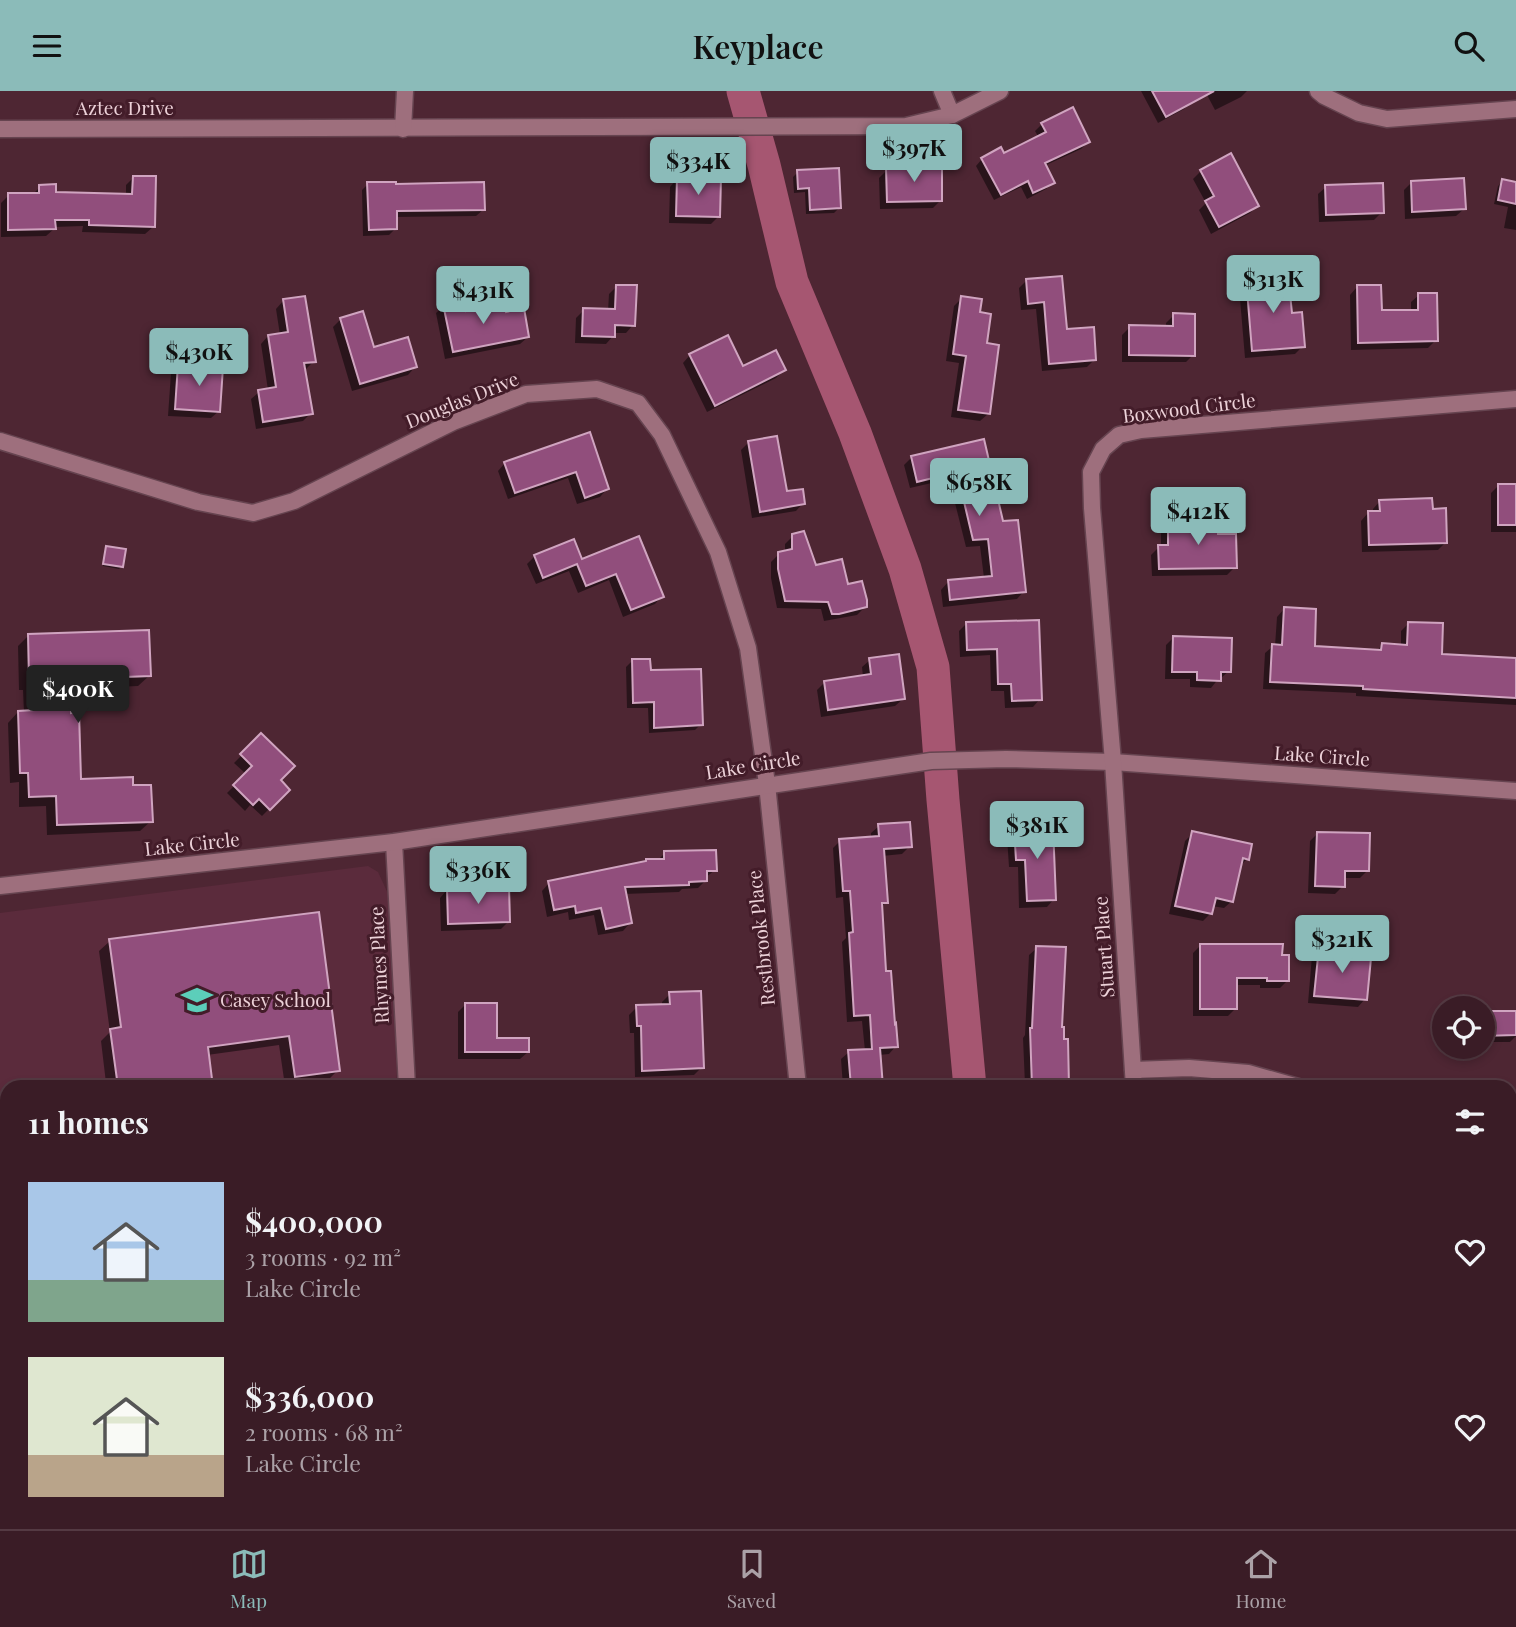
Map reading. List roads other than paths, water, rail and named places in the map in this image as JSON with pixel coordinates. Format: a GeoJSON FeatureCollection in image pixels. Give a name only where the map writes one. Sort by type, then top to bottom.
{"type":"FeatureCollection","features":[{"type":"Feature","properties":{"kind":"street"},"geometry":{"type":"LineString","coordinates":[[404,128],[405,91]]}},
{"type":"Feature","properties":{"kind":"street"},"geometry":{"type":"LineString","coordinates":[[942,91],[951,115]]}},
{"type":"Feature","properties":{"kind":"street","name":"Aztec Drive"},"geometry":{"type":"LineString","coordinates":[[0,129],[906,126],[951,115],[1000,91]]}},
{"type":"Feature","properties":{"kind":"street"},"geometry":{"type":"LineString","coordinates":[[1318,91],[1359,113],[1387,119],[1516,109]]}},
{"type":"Feature","properties":{"kind":"street","name":"Douglas Drive"},"geometry":{"type":"LineString","coordinates":[[0,441],[198,502],[253,513],[294,501],[453,422],[526,394],[597,389],[638,403],[662,435],[718,552],[748,648],[766,785]]}},
{"type":"Feature","properties":{"kind":"street","name":"Boxwood Circle"},"geometry":{"type":"LineString","coordinates":[[1113,762],[1091,484],[1091,472],[1103,449],[1119,435],[1141,430],[1516,398]]}},
{"type":"Feature","properties":{"kind":"street","name":"Lake Circle"},"geometry":{"type":"LineString","coordinates":[[0,886],[394,842],[766,785],[962,759],[1113,762],[1516,791]]}},
{"type":"Feature","properties":{"kind":"street","name":"Stuart Place"},"geometry":{"type":"LineString","coordinates":[[1113,762],[1134,1080]]}},
{"type":"Feature","properties":{"kind":"street","name":"Restbrook Place"},"geometry":{"type":"LineString","coordinates":[[766,785],[797,1080]]}},
{"type":"Feature","properties":{"kind":"street","name":"Rhymes Place"},"geometry":{"type":"LineString","coordinates":[[394,842],[407,1080]]}},
{"type":"Feature","properties":{"kind":"street"},"geometry":{"type":"LineString","coordinates":[[1133,1070],[1189,1068],[1248,1073],[1273,1080]]}},
{"type":"Feature","properties":{"kind":"waterway"},"geometry":{"type":"LineString","coordinates":[[743,91],[792,282],[855,433],[905,569],[933,667],[969,1080]]}},
{"type":"Feature","properties":{"kind":"place","name":"Casey School"},"geometry":{"type":"Point","coordinates":[197,1000]}}]}
